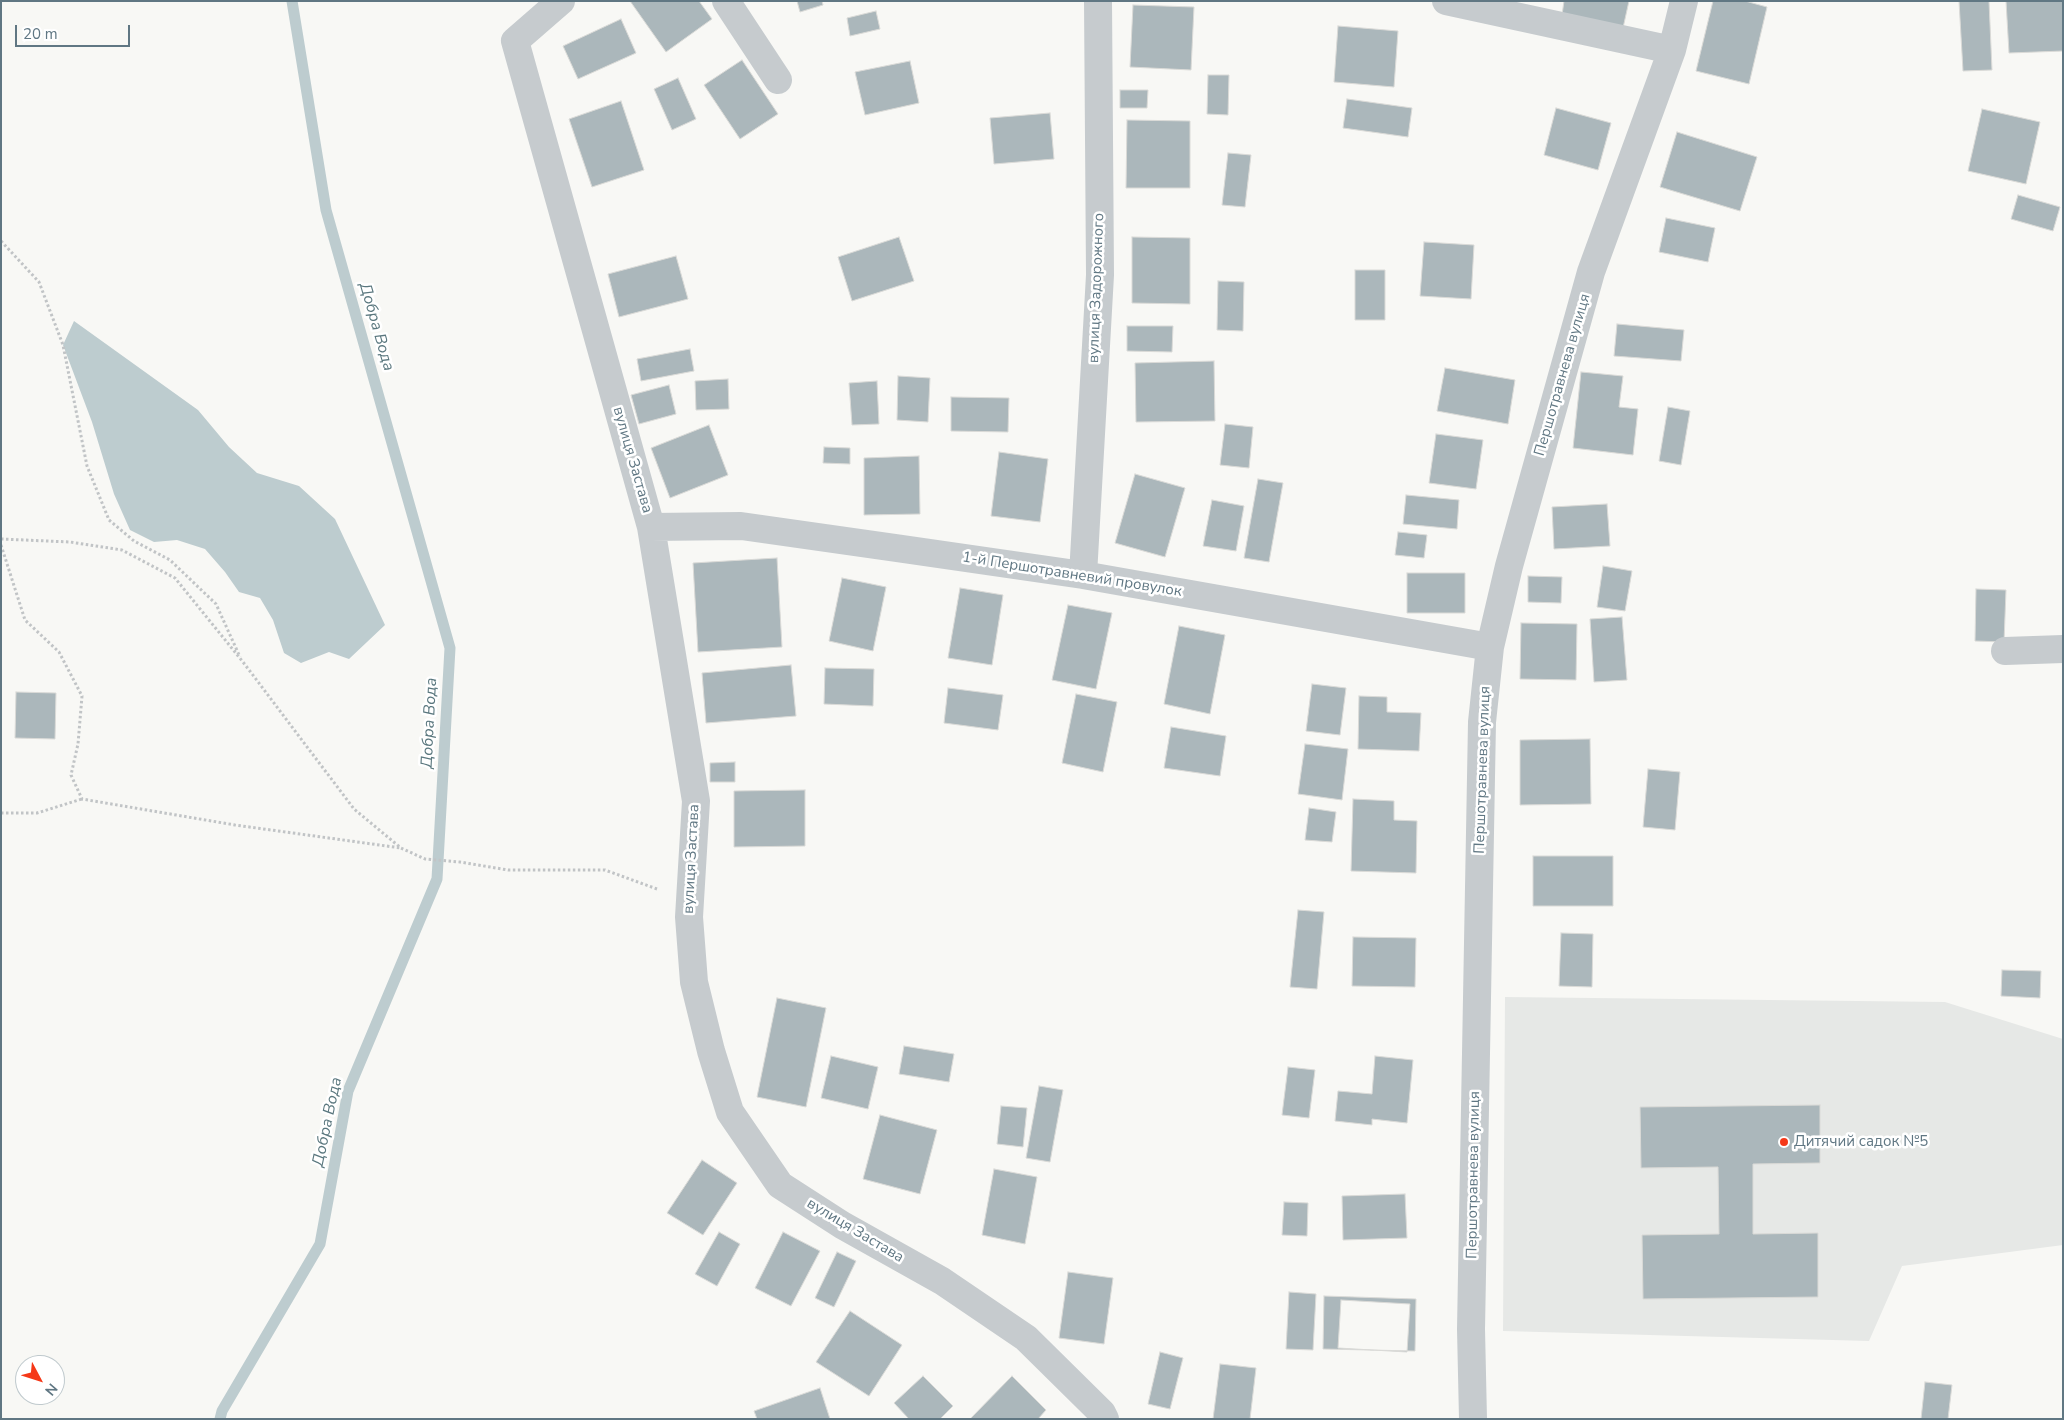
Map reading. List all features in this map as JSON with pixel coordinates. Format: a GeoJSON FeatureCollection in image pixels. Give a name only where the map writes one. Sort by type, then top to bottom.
{"type":"FeatureCollection","features":[{"type":"Feature","properties":{"kind":"street","name":"вулиця Застава"},"geometry":{"type":"LineString","coordinates":[[561,1],[515,40],[651,527],[696,801],[689,917],[694,982],[711,1051],[730,1112],[780,1185],[842,1225],[942,1281],[1026,1338],[1102,1413],[1105,1419]]}},
{"type":"Feature","properties":{"kind":"street"},"geometry":{"type":"LineString","coordinates":[[726,1],[778,80]]}},
{"type":"Feature","properties":{"kind":"street","name":"вулиця Задорожного"},"geometry":{"type":"LineString","coordinates":[[1083,575],[1100,275],[1098,1]]}},
{"type":"Feature","properties":{"kind":"street"},"geometry":{"type":"LineString","coordinates":[[1446,1],[1672,50]]}},
{"type":"Feature","properties":{"kind":"street","name":"Першотравнева вулиця"},"geometry":{"type":"LineString","coordinates":[[1473,1419],[1471,1329],[1482,722],[1490,648],[1509,566],[1592,272],[1672,50],[1684,1]]}},
{"type":"Feature","properties":{"kind":"street","name":"1-й Першотравневий провулок"},"geometry":{"type":"LineString","coordinates":[[651,527],[742,526],[1083,575],[1490,648]]}},
{"type":"Feature","properties":{"kind":"street"},"geometry":{"type":"LineString","coordinates":[[2004,650],[2063,648]]}},
{"type":"Feature","properties":{"kind":"path"},"geometry":{"type":"LineString","coordinates":[[1,241],[39,282],[62,345],[87,466],[109,520],[134,541],[170,560],[216,604],[243,662]]}},
{"type":"Feature","properties":{"kind":"path"},"geometry":{"type":"LineString","coordinates":[[1,539],[70,542],[122,550],[174,578],[243,662],[354,809],[401,848],[425,859],[460,862],[508,870],[605,870],[657,888],[689,917]]}},
{"type":"Feature","properties":{"kind":"path"},"geometry":{"type":"LineString","coordinates":[[1,545],[25,620],[59,652],[82,696],[78,744],[71,775],[82,800]]}},
{"type":"Feature","properties":{"kind":"path"},"geometry":{"type":"LineString","coordinates":[[1,813],[37,814],[82,800],[235,825],[401,848]]}},
{"type":"Feature","properties":{"kind":"shaded area"},"geometry":{"type":"Polygon","coordinates":[[[74,321],[198,410],[229,447],[257,473],[299,486],[335,519],[385,625],[349,659],[329,652],[301,663],[284,653],[273,620],[260,598],[239,592],[205,549],[177,540],[154,542],[130,530],[114,494],[92,422],[63,345],[74,321]]]}},
{"type":"Feature","properties":{"kind":"shaded area","name":"Дитячий садок №5"},"geometry":{"type":"Polygon","coordinates":[[[1505,997],[1945,1002],[2063,1039],[2063,1245],[1902,1266],[1869,1341],[1503,1331],[1505,997]]]}},
{"type":"Feature","properties":{"kind":"building"},"geometry":{"type":"Polygon","coordinates":[[[630,1],[699,1],[712,19],[666,52],[630,1]]]}},
{"type":"Feature","properties":{"kind":"building"},"geometry":{"type":"Polygon","coordinates":[[[797,1],[822,1],[823,5],[800,12],[797,1]]]}},
{"type":"Feature","properties":{"kind":"building"},"geometry":{"type":"Polygon","coordinates":[[[1564,1],[1629,1],[1623,28],[1562,15],[1564,1]]]}},
{"type":"Feature","properties":{"kind":"building"},"geometry":{"type":"Polygon","coordinates":[[[1713,1],[1745,1],[1767,7],[1749,84],[1696,71],[1713,1]]]}},
{"type":"Feature","properties":{"kind":"building"},"geometry":{"type":"Polygon","coordinates":[[[1959,1],[1989,1],[1992,70],[1963,71],[1959,1]]]}},
{"type":"Feature","properties":{"kind":"building"},"geometry":{"type":"Polygon","coordinates":[[[2006,1],[2063,1],[2063,51],[2009,53],[2006,1]]]}},
{"type":"Feature","properties":{"kind":"building"},"geometry":{"type":"Polygon","coordinates":[[[1133,5],[1194,7],[1191,70],[1130,67],[1133,5]]]}},
{"type":"Feature","properties":{"kind":"building"},"geometry":{"type":"Polygon","coordinates":[[[876,11],[880,29],[850,36],[847,18],[876,11]]]}},
{"type":"Feature","properties":{"kind":"building"},"geometry":{"type":"Polygon","coordinates":[[[621,19],[636,53],[578,79],[563,46],[621,19]]]}},
{"type":"Feature","properties":{"kind":"building"},"geometry":{"type":"Polygon","coordinates":[[[1338,26],[1398,31],[1394,87],[1334,82],[1338,26]]]}},
{"type":"Feature","properties":{"kind":"building"},"geometry":{"type":"Polygon","coordinates":[[[742,60],[778,114],[740,139],[704,85],[742,60]]]}},
{"type":"Feature","properties":{"kind":"building"},"geometry":{"type":"Polygon","coordinates":[[[910,61],[919,103],[865,115],[855,72],[910,61]]]}},
{"type":"Feature","properties":{"kind":"building"},"geometry":{"type":"Polygon","coordinates":[[[1208,75],[1229,75],[1228,115],[1207,114],[1208,75]]]}},
{"type":"Feature","properties":{"kind":"building"},"geometry":{"type":"Polygon","coordinates":[[[678,78],[696,119],[672,130],[654,89],[678,78]]]}},
{"type":"Feature","properties":{"kind":"building"},"geometry":{"type":"Polygon","coordinates":[[[1120,90],[1148,90],[1147,108],[1120,108],[1120,90]]]}},
{"type":"Feature","properties":{"kind":"building"},"geometry":{"type":"Polygon","coordinates":[[[1347,99],[1412,108],[1408,137],[1343,128],[1347,99]]]}},
{"type":"Feature","properties":{"kind":"building"},"geometry":{"type":"Polygon","coordinates":[[[621,101],[644,170],[592,187],[569,119],[621,101]]]}},
{"type":"Feature","properties":{"kind":"building"},"geometry":{"type":"Polygon","coordinates":[[[1556,108],[1611,123],[1598,170],[1544,155],[1556,108]]]}},
{"type":"Feature","properties":{"kind":"building"},"geometry":{"type":"Polygon","coordinates":[[[1982,109],[2040,122],[2026,184],[1968,171],[1982,109]]]}},
{"type":"Feature","properties":{"kind":"building"},"geometry":{"type":"Polygon","coordinates":[[[1050,113],[1054,159],[994,164],[990,118],[1050,113]]]}},
{"type":"Feature","properties":{"kind":"building"},"geometry":{"type":"Polygon","coordinates":[[[1127,120],[1190,121],[1190,188],[1126,188],[1127,120]]]}},
{"type":"Feature","properties":{"kind":"building"},"geometry":{"type":"Polygon","coordinates":[[[1677,132],[1757,157],[1740,211],[1660,187],[1677,132]]]}},
{"type":"Feature","properties":{"kind":"building"},"geometry":{"type":"Polygon","coordinates":[[[1228,153],[1251,155],[1245,207],[1222,205],[1228,153]]]}},
{"type":"Feature","properties":{"kind":"building"},"geometry":{"type":"Polygon","coordinates":[[[2018,195],[2060,207],[2053,231],[2011,219],[2018,195]]]}},
{"type":"Feature","properties":{"kind":"building"},"geometry":{"type":"Polygon","coordinates":[[[1666,218],[1715,228],[1708,262],[1659,252],[1666,218]]]}},
{"type":"Feature","properties":{"kind":"building"},"geometry":{"type":"Polygon","coordinates":[[[899,237],[914,281],[852,301],[838,257],[899,237]]]}},
{"type":"Feature","properties":{"kind":"building"},"geometry":{"type":"Polygon","coordinates":[[[1132,237],[1190,238],[1190,304],[1132,303],[1132,237]]]}},
{"type":"Feature","properties":{"kind":"building"},"geometry":{"type":"Polygon","coordinates":[[[1424,242],[1474,245],[1471,299],[1420,296],[1424,242]]]}},
{"type":"Feature","properties":{"kind":"building"},"geometry":{"type":"Polygon","coordinates":[[[676,256],[688,299],[619,317],[608,274],[676,256]]]}},
{"type":"Feature","properties":{"kind":"building"},"geometry":{"type":"Polygon","coordinates":[[[1355,270],[1385,270],[1385,320],[1355,320],[1355,270]]]}},
{"type":"Feature","properties":{"kind":"building"},"geometry":{"type":"Polygon","coordinates":[[[1218,281],[1244,282],[1243,331],[1217,330],[1218,281]]]}},
{"type":"Feature","properties":{"kind":"building"},"geometry":{"type":"Polygon","coordinates":[[[1617,324],[1684,330],[1681,361],[1614,356],[1617,324]]]}},
{"type":"Feature","properties":{"kind":"building"},"geometry":{"type":"Polygon","coordinates":[[[1127,326],[1173,326],[1172,352],[1127,351],[1127,326]]]}},
{"type":"Feature","properties":{"kind":"building"},"geometry":{"type":"Polygon","coordinates":[[[690,349],[694,371],[641,381],[637,359],[690,349]]]}},
{"type":"Feature","properties":{"kind":"building"},"geometry":{"type":"Polygon","coordinates":[[[1214,361],[1215,421],[1136,422],[1135,363],[1214,361]]]}},
{"type":"Feature","properties":{"kind":"building"},"geometry":{"type":"Polygon","coordinates":[[[1445,368],[1515,380],[1508,424],[1437,411],[1445,368]]]}},
{"type":"Feature","properties":{"kind":"building"},"geometry":{"type":"Polygon","coordinates":[[[1581,372],[1623,376],[1619,407],[1638,409],[1633,455],[1573,448],[1581,372]]]}},
{"type":"Feature","properties":{"kind":"building"},"geometry":{"type":"Polygon","coordinates":[[[898,376],[930,378],[928,422],[897,420],[898,376]]]}},
{"type":"Feature","properties":{"kind":"building"},"geometry":{"type":"Polygon","coordinates":[[[728,379],[729,409],[696,410],[695,381],[728,379]]]}},
{"type":"Feature","properties":{"kind":"building"},"geometry":{"type":"Polygon","coordinates":[[[877,381],[879,424],[852,425],[849,383],[877,381]]]}},
{"type":"Feature","properties":{"kind":"building"},"geometry":{"type":"Polygon","coordinates":[[[669,385],[676,414],[639,424],[631,395],[669,385]]]}},
{"type":"Feature","properties":{"kind":"building"},"geometry":{"type":"Polygon","coordinates":[[[951,397],[1009,398],[1008,432],[951,431],[951,397]]]}},
{"type":"Feature","properties":{"kind":"building"},"geometry":{"type":"Polygon","coordinates":[[[1668,407],[1690,411],[1681,465],[1659,461],[1668,407]]]}},
{"type":"Feature","properties":{"kind":"building"},"geometry":{"type":"Polygon","coordinates":[[[1225,424],[1253,427],[1249,468],[1220,465],[1225,424]]]}},
{"type":"Feature","properties":{"kind":"building"},"geometry":{"type":"Polygon","coordinates":[[[709,425],[728,475],[670,498],[651,448],[709,425]]]}},
{"type":"Feature","properties":{"kind":"building"},"geometry":{"type":"Polygon","coordinates":[[[1436,434],[1483,440],[1476,489],[1429,483],[1436,434]]]}},
{"type":"Feature","properties":{"kind":"building"},"geometry":{"type":"Polygon","coordinates":[[[824,447],[850,448],[850,464],[823,463],[824,447]]]}},
{"type":"Feature","properties":{"kind":"building"},"geometry":{"type":"Polygon","coordinates":[[[999,452],[1048,459],[1040,522],[991,516],[999,452]]]}},
{"type":"Feature","properties":{"kind":"building"},"geometry":{"type":"Polygon","coordinates":[[[919,456],[920,514],[864,515],[864,458],[919,456]]]}},
{"type":"Feature","properties":{"kind":"building"},"geometry":{"type":"Polygon","coordinates":[[[1135,474],[1185,488],[1165,557],[1115,543],[1135,474]]]}},
{"type":"Feature","properties":{"kind":"building"},"geometry":{"type":"Polygon","coordinates":[[[1258,479],[1283,483],[1269,562],[1244,558],[1258,479]]]}},
{"type":"Feature","properties":{"kind":"building"},"geometry":{"type":"Polygon","coordinates":[[[1406,495],[1459,500],[1457,529],[1403,524],[1406,495]]]}},
{"type":"Feature","properties":{"kind":"building"},"geometry":{"type":"Polygon","coordinates":[[[1212,500],[1244,506],[1236,551],[1203,546],[1212,500]]]}},
{"type":"Feature","properties":{"kind":"building"},"geometry":{"type":"Polygon","coordinates":[[[1607,504],[1610,546],[1554,549],[1552,507],[1607,504]]]}},
{"type":"Feature","properties":{"kind":"building"},"geometry":{"type":"Polygon","coordinates":[[[1398,532],[1427,535],[1424,558],[1395,555],[1398,532]]]}},
{"type":"Feature","properties":{"kind":"building"},"geometry":{"type":"Polygon","coordinates":[[[777,558],[782,647],[698,652],[693,563],[777,558]]]}},
{"type":"Feature","properties":{"kind":"building"},"geometry":{"type":"Polygon","coordinates":[[[1603,566],[1632,571],[1625,611],[1597,607],[1603,566]]]}},
{"type":"Feature","properties":{"kind":"building"},"geometry":{"type":"Polygon","coordinates":[[[1407,573],[1465,573],[1465,613],[1407,613],[1407,573]]]}},
{"type":"Feature","properties":{"kind":"building"},"geometry":{"type":"Polygon","coordinates":[[[1528,576],[1562,577],[1561,603],[1528,602],[1528,576]]]}},
{"type":"Feature","properties":{"kind":"building"},"geometry":{"type":"Polygon","coordinates":[[[842,578],[886,587],[873,651],[829,641],[842,578]]]}},
{"type":"Feature","properties":{"kind":"building"},"geometry":{"type":"Polygon","coordinates":[[[960,588],[1003,595],[992,665],[948,658],[960,588]]]}},
{"type":"Feature","properties":{"kind":"building"},"geometry":{"type":"Polygon","coordinates":[[[1976,589],[2006,590],[2004,642],[1975,641],[1976,589]]]}},
{"type":"Feature","properties":{"kind":"building"},"geometry":{"type":"Polygon","coordinates":[[[1068,605],[1112,613],[1096,689],[1052,680],[1068,605]]]}},
{"type":"Feature","properties":{"kind":"building"},"geometry":{"type":"Polygon","coordinates":[[[1622,617],[1627,680],[1594,682],[1590,619],[1622,617]]]}},
{"type":"Feature","properties":{"kind":"building"},"geometry":{"type":"Polygon","coordinates":[[[1521,623],[1577,624],[1576,680],[1520,679],[1521,623]]]}},
{"type":"Feature","properties":{"kind":"building"},"geometry":{"type":"Polygon","coordinates":[[[1179,626],[1225,635],[1210,714],[1164,704],[1179,626]]]}},
{"type":"Feature","properties":{"kind":"building"},"geometry":{"type":"Polygon","coordinates":[[[791,665],[796,716],[706,723],[702,673],[791,665]]]}},
{"type":"Feature","properties":{"kind":"building"},"geometry":{"type":"Polygon","coordinates":[[[825,668],[874,669],[873,706],[824,704],[825,668]]]}},
{"type":"Feature","properties":{"kind":"building"},"geometry":{"type":"Polygon","coordinates":[[[1312,684],[1346,688],[1340,735],[1306,731],[1312,684]]]}},
{"type":"Feature","properties":{"kind":"building"},"geometry":{"type":"Polygon","coordinates":[[[948,688],[1003,695],[998,730],[944,723],[948,688]]]}},
{"type":"Feature","properties":{"kind":"building"},"geometry":{"type":"Polygon","coordinates":[[[16,692],[56,693],[55,739],[15,738],[16,692]]]}},
{"type":"Feature","properties":{"kind":"building"},"geometry":{"type":"Polygon","coordinates":[[[1076,694],[1117,702],[1103,772],[1062,763],[1076,694]]]}},
{"type":"Feature","properties":{"kind":"building"},"geometry":{"type":"Polygon","coordinates":[[[1359,696],[1387,697],[1387,712],[1421,713],[1419,751],[1358,749],[1359,696]]]}},
{"type":"Feature","properties":{"kind":"building"},"geometry":{"type":"Polygon","coordinates":[[[1171,727],[1226,736],[1220,776],[1164,768],[1171,727]]]}},
{"type":"Feature","properties":{"kind":"building"},"geometry":{"type":"Polygon","coordinates":[[[1590,739],[1591,804],[1520,805],[1520,740],[1590,739]]]}},
{"type":"Feature","properties":{"kind":"building"},"geometry":{"type":"Polygon","coordinates":[[[1305,744],[1348,749],[1342,800],[1298,794],[1305,744]]]}},
{"type":"Feature","properties":{"kind":"building"},"geometry":{"type":"Polygon","coordinates":[[[735,762],[735,782],[710,782],[710,763],[735,762]]]}},
{"type":"Feature","properties":{"kind":"building"},"geometry":{"type":"Polygon","coordinates":[[[1648,769],[1680,772],[1675,830],[1643,827],[1648,769]]]}},
{"type":"Feature","properties":{"kind":"building"},"geometry":{"type":"Polygon","coordinates":[[[805,790],[805,846],[734,847],[734,791],[805,790]]]}},
{"type":"Feature","properties":{"kind":"building"},"geometry":{"type":"Polygon","coordinates":[[[1353,799],[1394,801],[1394,820],[1417,821],[1416,873],[1351,871],[1353,799]]]}},
{"type":"Feature","properties":{"kind":"building"},"geometry":{"type":"Polygon","coordinates":[[[1309,808],[1336,812],[1332,842],[1305,840],[1309,808]]]}},
{"type":"Feature","properties":{"kind":"building"},"geometry":{"type":"Polygon","coordinates":[[[1533,856],[1613,856],[1613,906],[1533,906],[1533,856]]]}},
{"type":"Feature","properties":{"kind":"building"},"geometry":{"type":"Polygon","coordinates":[[[1298,910],[1324,912],[1317,989],[1290,987],[1298,910]]]}},
{"type":"Feature","properties":{"kind":"building"},"geometry":{"type":"Polygon","coordinates":[[[1561,933],[1593,934],[1592,987],[1559,986],[1561,933]]]}},
{"type":"Feature","properties":{"kind":"building"},"geometry":{"type":"Polygon","coordinates":[[[1353,937],[1416,938],[1415,987],[1352,986],[1353,937]]]}},
{"type":"Feature","properties":{"kind":"building"},"geometry":{"type":"Polygon","coordinates":[[[2002,970],[2041,971],[2040,998],[2001,996],[2002,970]]]}},
{"type":"Feature","properties":{"kind":"building"},"geometry":{"type":"Polygon","coordinates":[[[777,998],[826,1008],[806,1107],[757,1097],[777,998]]]}},
{"type":"Feature","properties":{"kind":"building"},"geometry":{"type":"Polygon","coordinates":[[[904,1046],[954,1054],[949,1082],[899,1074],[904,1046]]]}},
{"type":"Feature","properties":{"kind":"building"},"geometry":{"type":"Polygon","coordinates":[[[831,1056],[878,1067],[868,1109],[821,1098],[831,1056]]]}},
{"type":"Feature","properties":{"kind":"building"},"geometry":{"type":"Polygon","coordinates":[[[1375,1056],[1413,1060],[1407,1123],[1372,1119],[1372,1125],[1335,1121],[1338,1091],[1372,1094],[1375,1056]]]}},
{"type":"Feature","properties":{"kind":"building"},"geometry":{"type":"Polygon","coordinates":[[[1288,1067],[1315,1070],[1309,1118],[1282,1115],[1288,1067]]]}},
{"type":"Feature","properties":{"kind":"building"},"geometry":{"type":"Polygon","coordinates":[[[1039,1086],[1063,1090],[1050,1162],[1026,1158],[1039,1086]]]}},
{"type":"Feature","properties":{"kind":"building"},"geometry":{"type":"Polygon","coordinates":[[[1820,1105],[1820,1163],[1753,1164],[1753,1234],[1818,1233],[1818,1297],[1643,1299],[1642,1235],[1719,1234],[1718,1167],[1641,1168],[1640,1107],[1820,1105]]]}},
{"type":"Feature","properties":{"kind":"building"},"geometry":{"type":"Polygon","coordinates":[[[1001,1106],[1027,1108],[1023,1147],[997,1144],[1001,1106]]]}},
{"type":"Feature","properties":{"kind":"building"},"geometry":{"type":"Polygon","coordinates":[[[880,1115],[937,1130],[920,1194],[863,1179],[880,1115]]]}},
{"type":"Feature","properties":{"kind":"building"},"geometry":{"type":"Polygon","coordinates":[[[702,1160],[737,1183],[703,1235],[667,1213],[702,1160]]]}},
{"type":"Feature","properties":{"kind":"building"},"geometry":{"type":"Polygon","coordinates":[[[994,1169],[1037,1177],[1025,1244],[982,1235],[994,1169]]]}},
{"type":"Feature","properties":{"kind":"building"},"geometry":{"type":"Polygon","coordinates":[[[1405,1194],[1407,1238],[1343,1240],[1342,1196],[1405,1194]]]}},
{"type":"Feature","properties":{"kind":"building"},"geometry":{"type":"Polygon","coordinates":[[[1284,1202],[1308,1203],[1307,1236],[1282,1235],[1284,1202]]]}},
{"type":"Feature","properties":{"kind":"building"},"geometry":{"type":"Polygon","coordinates":[[[719,1232],[740,1244],[717,1286],[695,1274],[719,1232]]]}},
{"type":"Feature","properties":{"kind":"building"},"geometry":{"type":"Polygon","coordinates":[[[783,1232],[820,1251],[791,1306],[755,1288],[783,1232]]]}},
{"type":"Feature","properties":{"kind":"building"},"geometry":{"type":"Polygon","coordinates":[[[837,1252],[856,1261],[834,1307],[815,1298],[837,1252]]]}},
{"type":"Feature","properties":{"kind":"building"},"geometry":{"type":"Polygon","coordinates":[[[1068,1272],[1113,1278],[1104,1344],[1059,1338],[1068,1272]]]}},
{"type":"Feature","properties":{"kind":"building"},"geometry":{"type":"Polygon","coordinates":[[[1289,1292],[1316,1294],[1313,1350],[1286,1349],[1289,1292]]]}},
{"type":"Feature","properties":{"kind":"building"},"geometry":{"type":"Polygon","coordinates":[[[1324,1296],[1416,1299],[1415,1351],[1323,1349],[1324,1296]]]}},
{"type":"Feature","properties":{"kind":"building"},"geometry":{"type":"Polygon","coordinates":[[[1341,1300],[1410,1304],[1407,1352],[1338,1348],[1341,1300]]]}},
{"type":"Feature","properties":{"kind":"building"},"geometry":{"type":"Polygon","coordinates":[[[850,1311],[902,1345],[869,1396],[816,1362],[850,1311]]]}},
{"type":"Feature","properties":{"kind":"building"},"geometry":{"type":"Polygon","coordinates":[[[1160,1352],[1183,1358],[1170,1409],[1148,1404],[1160,1352]]]}},
{"type":"Feature","properties":{"kind":"building"},"geometry":{"type":"Polygon","coordinates":[[[1220,1364],[1256,1368],[1250,1419],[1213,1419],[1220,1364]]]}},
{"type":"Feature","properties":{"kind":"building"},"geometry":{"type":"Polygon","coordinates":[[[923,1376],[953,1406],[940,1419],[909,1419],[894,1403],[923,1376]]]}},
{"type":"Feature","properties":{"kind":"building"},"geometry":{"type":"Polygon","coordinates":[[[1012,1376],[1046,1410],[1038,1419],[970,1419],[1012,1376]]]}},
{"type":"Feature","properties":{"kind":"building"},"geometry":{"type":"Polygon","coordinates":[[[1925,1382],[1952,1385],[1948,1419],[1921,1419],[1925,1382]]]}},
{"type":"Feature","properties":{"kind":"building"},"geometry":{"type":"Polygon","coordinates":[[[820,1388],[830,1419],[757,1419],[754,1411],[820,1388]]]}},
{"type":"Feature","properties":{"kind":"waterway","name":"Добра Вода"},"geometry":{"type":"LineString","coordinates":[[220,1419],[222,1411],[320,1244],[348,1091],[437,879],[450,648],[326,210],[292,1]]}},
{"type":"Feature","properties":{"kind":"place","name":"Дитячий садок №5"},"geometry":{"type":"Point","coordinates":[1784,1142]}}]}
